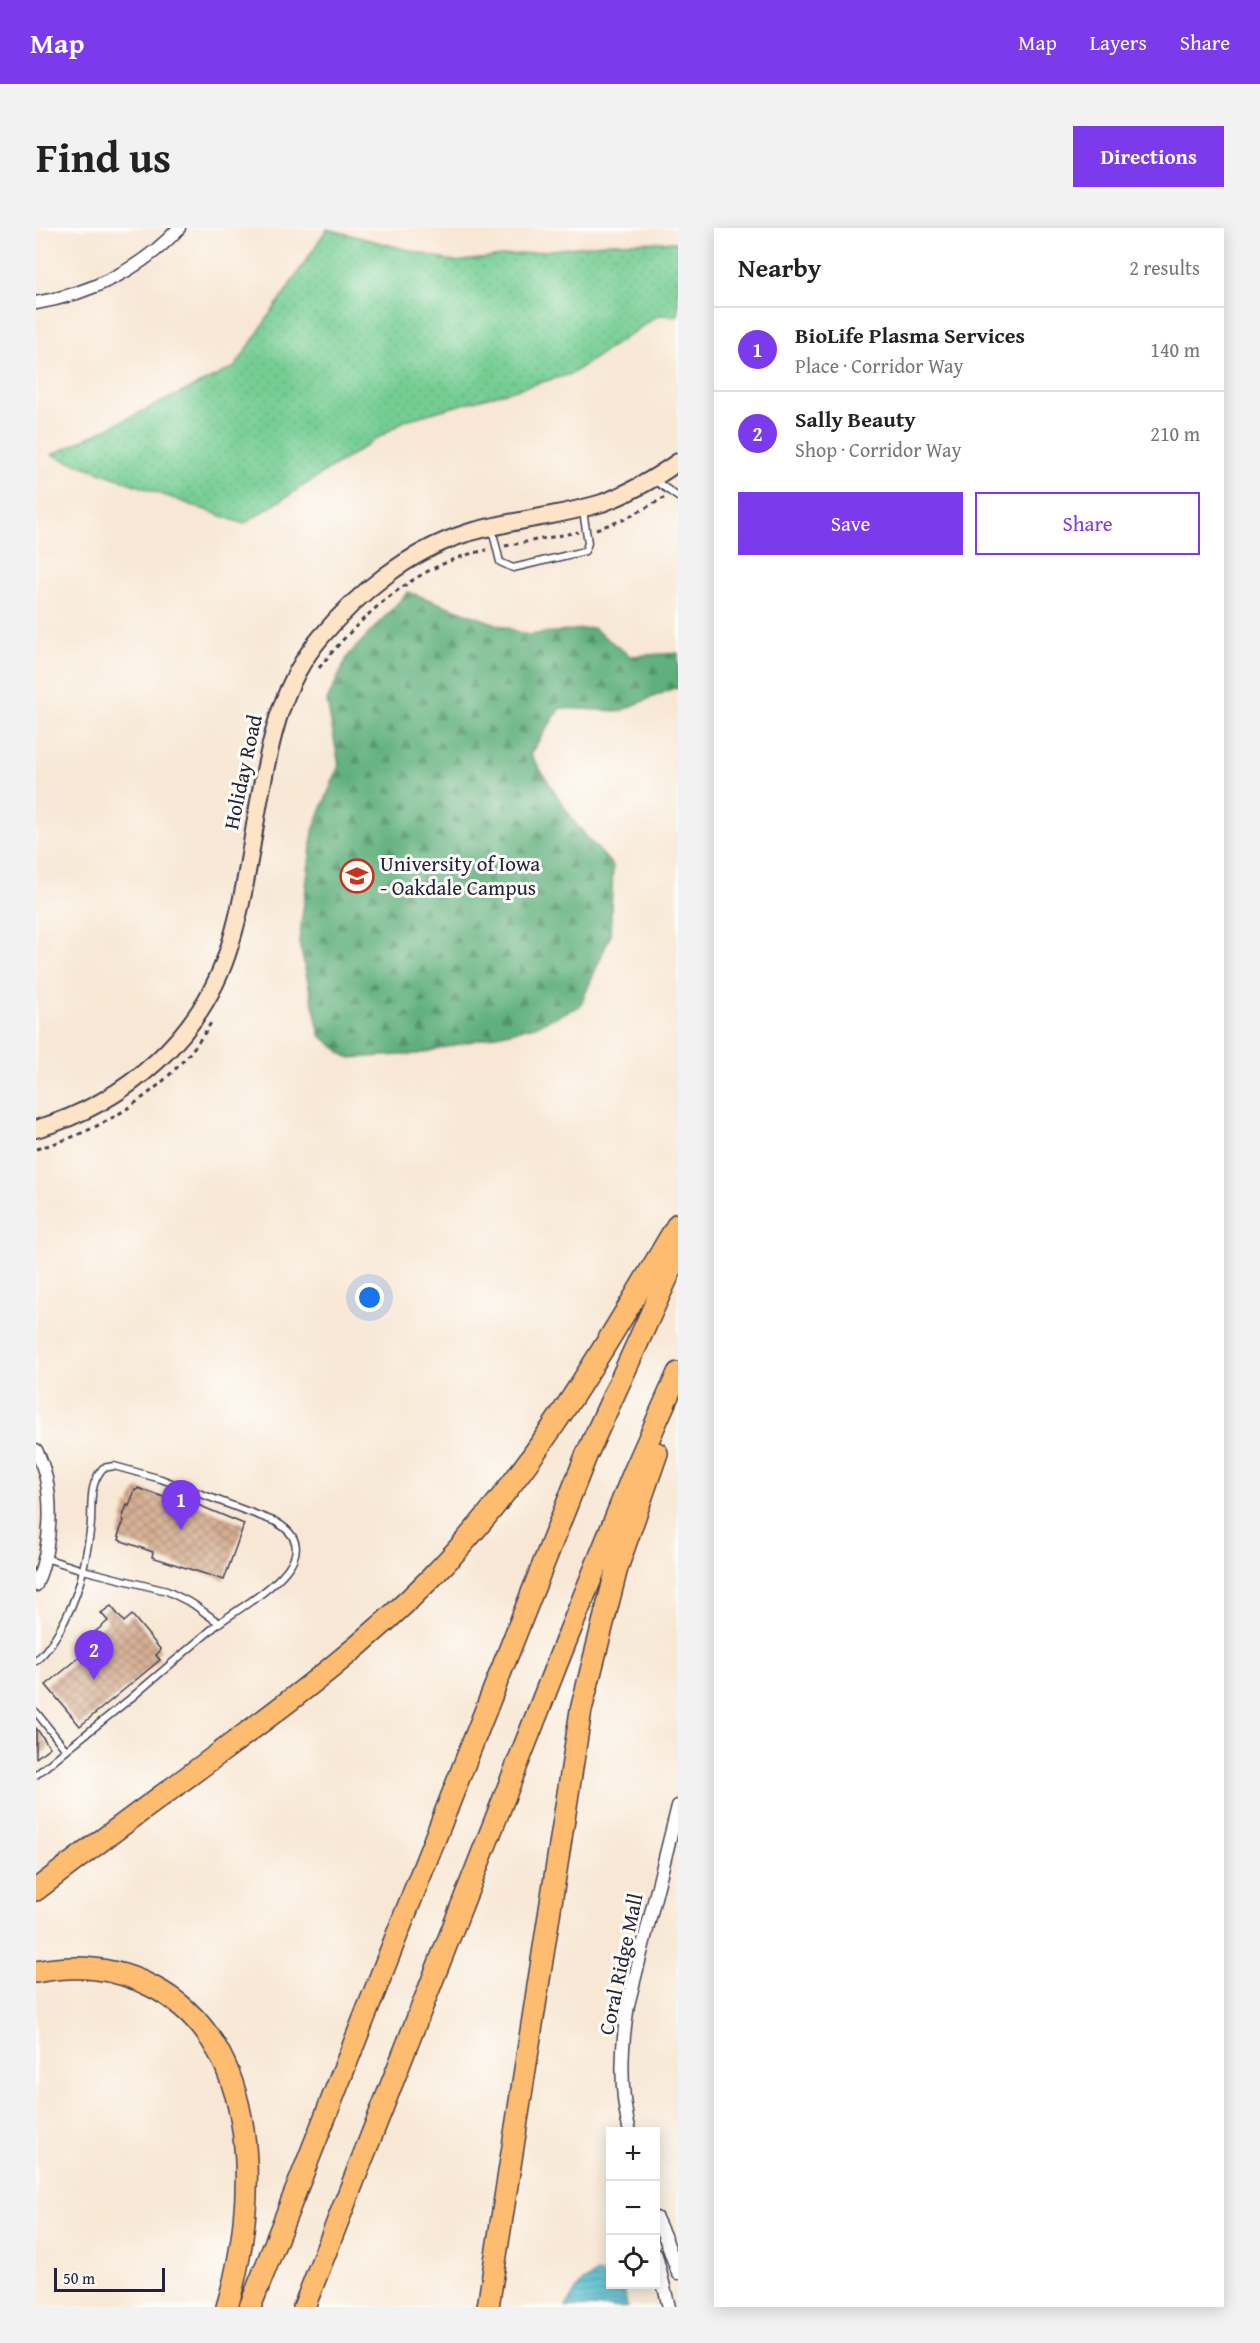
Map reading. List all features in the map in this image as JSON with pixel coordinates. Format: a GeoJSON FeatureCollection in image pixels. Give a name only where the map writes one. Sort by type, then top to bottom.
{"type":"FeatureCollection","features":[{"type":"Feature","properties":{"kind":"highway"},"geometry":{"type":"LineString","coordinates":[[36,1890],[334,1668],[432,1577],[477,1528],[549,1435],[678,1224]]}},
{"type":"Feature","properties":{"kind":"highway"},"geometry":{"type":"LineString","coordinates":[[250,2307],[586,1456],[678,1254]]}},
{"type":"Feature","properties":{"kind":"highway"},"geometry":{"type":"LineString","coordinates":[[304,2307],[561,1653],[634,1472],[678,1373]]}},
{"type":"Feature","properties":{"kind":"highway"},"geometry":{"type":"LineString","coordinates":[[488,2307],[581,1710],[616,1568],[678,1403]]}},
{"type":"Feature","properties":{"kind":"highway"},"geometry":{"type":"LineString","coordinates":[[36,1972],[56,1968],[100,1969],[140,1980],[159,1990],[191,2014],[217,2048],[228,2072],[238,2105],[247,2172],[242,2240],[227,2307]]}},
{"type":"Feature","properties":{"kind":"street"},"geometry":{"type":"LineString","coordinates":[[36,303],[70,296],[123,273],[150,255],[179,228]]}},
{"type":"Feature","properties":{"kind":"street","name":"Holiday Road"},"geometry":{"type":"LineString","coordinates":[[36,1129],[89,1109],[135,1080],[176,1042],[208,997],[230,946],[238,914],[271,735],[281,704],[307,655],[322,636],[350,607],[401,565],[433,546],[464,534],[583,508],[631,491],[653,480],[678,462]]}},
{"type":"Feature","properties":{"kind":"street"},"geometry":{"type":"LineString","coordinates":[[36,1450],[45,1480],[50,1534],[36,1585]]}},
{"type":"Feature","properties":{"kind":"street","name":"Coral Ridge Mall"},"geometry":{"type":"LineString","coordinates":[[629,2127],[621,2069],[623,2032],[678,1806]]}},
{"type":"Feature","properties":{"kind":"street"},"geometry":{"type":"LineString","coordinates":[[660,2227],[678,2273]]}},
{"type":"Feature","properties":{"kind":"street"},"geometry":{"type":"LineString","coordinates":[[660,2271],[669,2307]]}},
{"type":"Feature","properties":{"kind":"lane"},"geometry":{"type":"LineString","coordinates":[[653,480],[675,495]]}},
{"type":"Feature","properties":{"kind":"lane"},"geometry":{"type":"LineString","coordinates":[[492,528],[500,562],[513,568],[585,551],[588,543],[583,508]]}},
{"type":"Feature","properties":{"kind":"lane"},"geometry":{"type":"LineString","coordinates":[[36,1661],[46,1652],[79,1592],[91,1524],[92,1490],[96,1476],[103,1468],[114,1466],[161,1479],[276,1522],[290,1530],[296,1543],[295,1553],[284,1575],[219,1623],[132,1698],[36,1775]]}},
{"type":"Feature","properties":{"kind":"lane"},"geometry":{"type":"LineString","coordinates":[[45,1558],[167,1592],[193,1604],[219,1623]]}},
{"type":"Feature","properties":{"kind":"lane"},"geometry":{"type":"LineString","coordinates":[[36,1712],[66,1750]]}},
{"type":"Feature","properties":{"kind":"path"},"geometry":{"type":"LineString","coordinates":[[316,672],[336,647],[401,587],[448,560],[496,548],[586,531],[623,520],[675,495]]}},
{"type":"Feature","properties":{"kind":"path"},"geometry":{"type":"LineString","coordinates":[[36,1149],[95,1128],[127,1109],[162,1082],[185,1059],[216,1015]]}},
{"type":"Feature","properties":{"kind":"green space"},"geometry":{"type":"Polygon","coordinates":[[[327,229],[455,262],[610,243],[678,242],[678,316],[659,315],[571,374],[406,420],[244,524],[52,455],[235,367],[327,229]]]}},
{"type":"Feature","properties":{"kind":"green space"},"geometry":{"type":"Polygon","coordinates":[[[408,592],[527,635],[593,628],[630,656],[678,653],[678,689],[674,688],[620,711],[560,708],[530,754],[577,826],[613,866],[610,936],[580,1006],[535,1026],[417,1054],[348,1058],[320,1035],[299,942],[313,831],[339,765],[327,701],[348,656],[408,592]]]}},
{"type":"Feature","properties":{"kind":"water"},"geometry":{"type":"Polygon","coordinates":[[[597,2273],[606,2276],[606,2289],[622,2289],[627,2307],[566,2307],[580,2284],[597,2273]]]}},
{"type":"Feature","properties":{"kind":"building"},"geometry":{"type":"Polygon","coordinates":[[[138,1488],[172,1500],[174,1495],[244,1524],[224,1580],[152,1557],[153,1552],[119,1540],[118,1536],[127,1505],[129,1506],[138,1488]]]}},
{"type":"Feature","properties":{"kind":"building"},"geometry":{"type":"Polygon","coordinates":[[[111,1606],[124,1622],[132,1615],[161,1650],[156,1655],[160,1660],[80,1726],[46,1685],[97,1643],[90,1636],[108,1621],[101,1613],[111,1606]]]}},
{"type":"Feature","properties":{"kind":"building"},"geometry":{"type":"Polygon","coordinates":[[[36,1728],[50,1747],[36,1758],[36,1728]]]}},
{"type":"Feature","properties":{"kind":"place","name":"University of Iowa - Oakdale Campus"},"geometry":{"type":"Point","coordinates":[357,876]}},
{"type":"Feature","properties":{"kind":"place","name":"BioLife Plasma Services"},"geometry":{"type":"Point","coordinates":[181,1530]}},
{"type":"Feature","properties":{"kind":"place","name":"Sally Beauty"},"geometry":{"type":"Point","coordinates":[94,1680]}}]}
